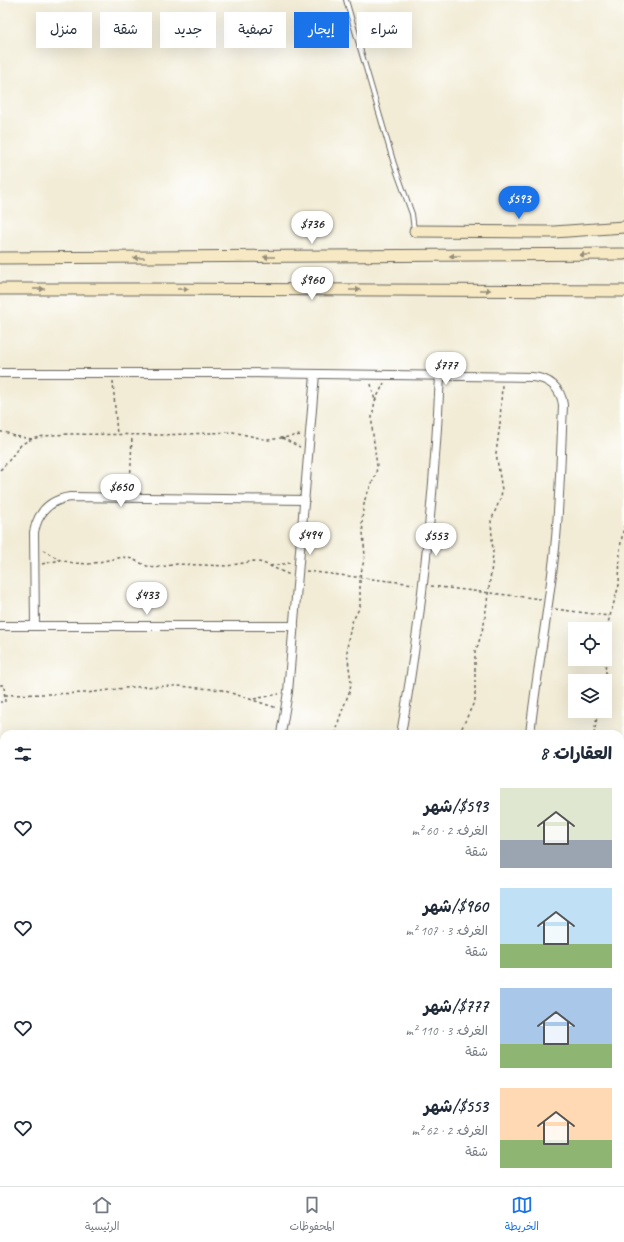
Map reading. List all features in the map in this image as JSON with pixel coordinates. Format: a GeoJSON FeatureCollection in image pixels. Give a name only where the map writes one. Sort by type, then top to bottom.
{"type":"FeatureCollection","features":[{"type":"Feature","properties":{"kind":"main road"},"geometry":{"type":"LineString","coordinates":[[415,231],[554,232],[624,227]]}},
{"type":"Feature","properties":{"kind":"main road"},"geometry":{"type":"LineString","coordinates":[[0,258],[624,254]]}},
{"type":"Feature","properties":{"kind":"main road"},"geometry":{"type":"LineString","coordinates":[[0,290],[159,289],[624,291]]}},
{"type":"Feature","properties":{"kind":"street"},"geometry":{"type":"LineString","coordinates":[[0,373],[315,374],[532,377],[544,379],[554,385],[563,399],[556,537],[534,692],[530,730]]}},
{"type":"Feature","properties":{"kind":"street"},"geometry":{"type":"LineString","coordinates":[[282,730],[288,692],[315,374]]}},
{"type":"Feature","properties":{"kind":"street"},"geometry":{"type":"LineString","coordinates":[[402,730],[412,668],[425,571],[434,474],[440,376]]}},
{"type":"Feature","properties":{"kind":"street"},"geometry":{"type":"LineString","coordinates":[[35,626],[34,532],[38,518],[46,507],[57,500],[70,497],[305,500]]}},
{"type":"Feature","properties":{"kind":"street"},"geometry":{"type":"LineString","coordinates":[[0,626],[294,626]]}},
{"type":"Feature","properties":{"kind":"lane"},"geometry":{"type":"LineString","coordinates":[[346,0],[394,164],[412,214],[415,231]]}},
{"type":"Feature","properties":{"kind":"path"},"geometry":{"type":"LineString","coordinates":[[113,373],[117,435]]}},
{"type":"Feature","properties":{"kind":"path"},"geometry":{"type":"LineString","coordinates":[[369,375],[375,401]]}},
{"type":"Feature","properties":{"kind":"path"},"geometry":{"type":"LineString","coordinates":[[337,730],[339,719],[350,690],[351,682],[347,652],[349,630],[360,607],[360,577],[365,556],[362,521],[363,510],[376,474],[377,466],[372,416],[375,401],[388,375]]}},
{"type":"Feature","properties":{"kind":"path"},"geometry":{"type":"LineString","coordinates":[[461,730],[475,700],[475,651],[484,624],[492,565],[493,553],[491,521],[501,497],[502,490],[496,453],[500,424],[502,377]]}},
{"type":"Feature","properties":{"kind":"path"},"geometry":{"type":"LineString","coordinates":[[0,432],[34,439]]}},
{"type":"Feature","properties":{"kind":"path"},"geometry":{"type":"LineString","coordinates":[[0,470],[9,462],[22,444],[34,439],[69,434],[132,436],[233,432],[268,440],[310,433]]}},
{"type":"Feature","properties":{"kind":"path"},"geometry":{"type":"LineString","coordinates":[[130,498],[132,436]]}},
{"type":"Feature","properties":{"kind":"path"},"geometry":{"type":"LineString","coordinates":[[282,438],[309,451]]}},
{"type":"Feature","properties":{"kind":"path"},"geometry":{"type":"LineString","coordinates":[[608,622],[619,585],[620,548],[624,526]]}},
{"type":"Feature","properties":{"kind":"path"},"geometry":{"type":"LineString","coordinates":[[34,545],[60,560],[73,563],[89,564],[123,557],[155,568],[177,564],[227,566],[254,561],[263,563],[298,578]]}},
{"type":"Feature","properties":{"kind":"path"},"geometry":{"type":"LineString","coordinates":[[35,566],[60,560]]}},
{"type":"Feature","properties":{"kind":"path"},"geometry":{"type":"LineString","coordinates":[[270,566],[299,562]]}},
{"type":"Feature","properties":{"kind":"path"},"geometry":{"type":"LineString","coordinates":[[547,608],[609,616]]}},
{"type":"Feature","properties":{"kind":"path"},"geometry":{"type":"LineString","coordinates":[[0,685],[4,685],[5,695],[5,702],[0,702]]}},
{"type":"Feature","properties":{"kind":"path"},"geometry":{"type":"LineString","coordinates":[[5,695],[87,693],[133,687],[178,686],[222,690],[285,711]]}},
{"type":"Feature","properties":{"kind":"path"},"geometry":{"type":"LineString","coordinates":[[252,700],[288,692]]}},
{"type":"Feature","properties":{"kind":"path"},"geometry":{"type":"LineString","coordinates":[[595,730],[597,718]]}}]}
